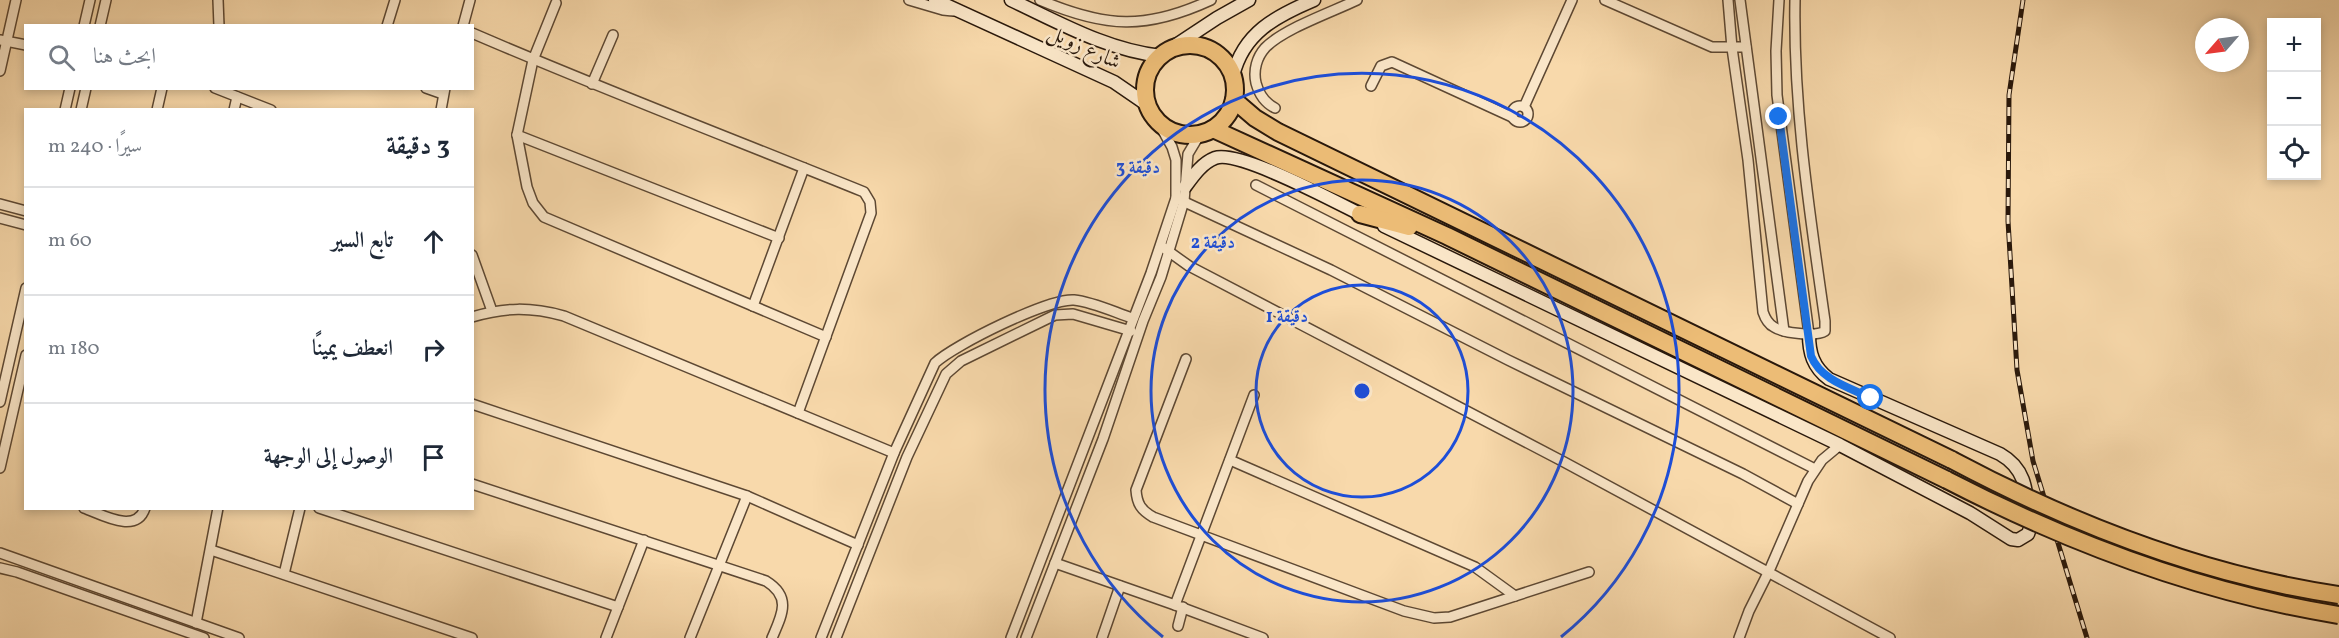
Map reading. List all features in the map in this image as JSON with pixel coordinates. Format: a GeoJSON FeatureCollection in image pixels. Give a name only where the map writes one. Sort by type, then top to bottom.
{"type":"FeatureCollection","features":[{"type":"Feature","properties":{"kind":"highway"},"geometry":{"type":"LineString","coordinates":[[1208,131],[1227,117],[1234,100],[1233,76],[1222,59],[1206,48],[1186,45],[1164,54],[1151,68],[1146,83],[1153,113],[1178,133],[1208,131],[1448,236],[2038,525],[2132,562],[2229,592],[2339,615]]}},
{"type":"Feature","properties":{"kind":"highway"},"geometry":{"type":"LineString","coordinates":[[1234,100],[1255,118],[1278,132],[2042,506],[2136,543],[2232,573],[2339,595]]}},
{"type":"Feature","properties":{"kind":"highway"},"geometry":{"type":"LineString","coordinates":[[1360,214],[1448,236]]}},
{"type":"Feature","properties":{"kind":"street"},"geometry":{"type":"LineString","coordinates":[[0,71],[3,40],[16,0]]}},
{"type":"Feature","properties":{"kind":"street"},"geometry":{"type":"LineString","coordinates":[[84,24],[90,0]]}},
{"type":"Feature","properties":{"kind":"street"},"geometry":{"type":"LineString","coordinates":[[100,24],[106,0]]}},
{"type":"Feature","properties":{"kind":"street"},"geometry":{"type":"LineString","coordinates":[[218,0],[219,24]]}},
{"type":"Feature","properties":{"kind":"street"},"geometry":{"type":"LineString","coordinates":[[388,24],[395,0]]}},
{"type":"Feature","properties":{"kind":"street"},"geometry":{"type":"LineString","coordinates":[[464,24],[470,0]]}},
{"type":"Feature","properties":{"kind":"street"},"geometry":{"type":"LineString","coordinates":[[909,0],[943,10],[956,10]]}},
{"type":"Feature","properties":{"kind":"street","name":"شارع زويل"},"geometry":{"type":"LineString","coordinates":[[936,0],[1114,82],[1153,113]]}},
{"type":"Feature","properties":{"kind":"street","name":"شارع زويل"},"geometry":{"type":"LineString","coordinates":[[1011,0],[1107,45],[1128,51],[1164,54]]}},
{"type":"Feature","properties":{"kind":"street"},"geometry":{"type":"LineString","coordinates":[[1040,0],[1079,15],[1100,20],[1156,21],[1190,10],[1211,0]]}},
{"type":"Feature","properties":{"kind":"street"},"geometry":{"type":"LineString","coordinates":[[1164,54],[1217,18],[1249,0]]}},
{"type":"Feature","properties":{"kind":"street"},"geometry":{"type":"LineString","coordinates":[[1233,76],[1240,53],[1254,34],[1274,19],[1314,0]]}},
{"type":"Feature","properties":{"kind":"street"},"geometry":{"type":"LineString","coordinates":[[1275,108],[1263,99],[1257,85],[1255,70],[1262,52],[1279,37],[1357,0]]}},
{"type":"Feature","properties":{"kind":"street"},"geometry":{"type":"LineString","coordinates":[[1371,86],[1381,66],[1392,62],[1512,117],[1516,121],[1525,120],[1528,112],[1524,107],[1572,0]]}},
{"type":"Feature","properties":{"kind":"street"},"geometry":{"type":"LineString","coordinates":[[1605,0],[1704,44],[1720,48],[1746,47]]}},
{"type":"Feature","properties":{"kind":"street"},"geometry":{"type":"LineString","coordinates":[[1728,0],[1732,48],[1748,160],[1762,306],[1769,324],[1775,328],[1784,331],[1821,334],[1825,331],[1826,321],[1801,140],[1794,41],[1795,0]]}},
{"type":"Feature","properties":{"kind":"street"},"geometry":{"type":"LineString","coordinates":[[1740,0],[1784,331]]}},
{"type":"Feature","properties":{"kind":"street"},"geometry":{"type":"LineString","coordinates":[[1185,187],[1206,164],[1215,158],[1230,156],[1256,165],[1840,445],[1970,513],[2012,539],[2018,540],[2028,534],[2030,528],[2025,483],[2014,464],[2000,454],[1829,379],[1813,362],[1809,349],[1809,334],[1779,117],[1777,40],[1779,0]]}},
{"type":"Feature","properties":{"kind":"street"},"geometry":{"type":"LineString","coordinates":[[556,3],[533,60],[517,135],[527,187],[533,203],[544,217],[826,337]]}},
{"type":"Feature","properties":{"kind":"street"},"geometry":{"type":"LineString","coordinates":[[474,34],[592,84],[864,192],[871,207],[871,213],[798,413]]}},
{"type":"Feature","properties":{"kind":"street"},"geometry":{"type":"LineString","coordinates":[[592,84],[613,35]]}},
{"type":"Feature","properties":{"kind":"street"},"geometry":{"type":"LineString","coordinates":[[3,40],[24,45]]}},
{"type":"Feature","properties":{"kind":"street"},"geometry":{"type":"LineString","coordinates":[[1777,40],[1794,41]]}},
{"type":"Feature","properties":{"kind":"street"},"geometry":{"type":"LineString","coordinates":[[65,108],[70,90]]}},
{"type":"Feature","properties":{"kind":"street"},"geometry":{"type":"LineString","coordinates":[[81,108],[86,90]]}},
{"type":"Feature","properties":{"kind":"street"},"geometry":{"type":"LineString","coordinates":[[157,108],[162,90]]}},
{"type":"Feature","properties":{"kind":"street"},"geometry":{"type":"LineString","coordinates":[[220,90],[267,108]]}},
{"type":"Feature","properties":{"kind":"street"},"geometry":{"type":"LineString","coordinates":[[441,108],[444,91]]}},
{"type":"Feature","properties":{"kind":"street"},"geometry":{"type":"LineString","coordinates":[[234,108],[237,97]]}},
{"type":"Feature","properties":{"kind":"street"},"geometry":{"type":"LineString","coordinates":[[1153,113],[1172,147],[1176,160],[1180,199]]}},
{"type":"Feature","properties":{"kind":"street"},"geometry":{"type":"LineString","coordinates":[[1011,638],[1092,429],[1127,330],[1164,248],[1185,187],[1188,154],[1197,140],[1208,131]]}},
{"type":"Feature","properties":{"kind":"street"},"geometry":{"type":"LineString","coordinates":[[517,135],[779,238]]}},
{"type":"Feature","properties":{"kind":"street"},"geometry":{"type":"LineString","coordinates":[[753,306],[804,168]]}},
{"type":"Feature","properties":{"kind":"street"},"geometry":{"type":"LineString","coordinates":[[1256,185],[1815,469]]}},
{"type":"Feature","properties":{"kind":"street"},"geometry":{"type":"LineString","coordinates":[[1180,199],[1331,270],[1508,360],[1743,474],[1798,504]]}},
{"type":"Feature","properties":{"kind":"street"},"geometry":{"type":"LineString","coordinates":[[0,204],[24,210]]}},
{"type":"Feature","properties":{"kind":"street"},"geometry":{"type":"LineString","coordinates":[[0,218],[24,224]]}},
{"type":"Feature","properties":{"kind":"street"},"geometry":{"type":"LineString","coordinates":[[1026,638],[1103,439],[1161,277],[1164,248]]}},
{"type":"Feature","properties":{"kind":"street"},"geometry":{"type":"LineString","coordinates":[[1164,248],[1189,266],[1769,571],[1890,638]]}},
{"type":"Feature","properties":{"kind":"street"},"geometry":{"type":"LineString","coordinates":[[474,261],[492,311]]}},
{"type":"Feature","properties":{"kind":"street"},"geometry":{"type":"LineString","coordinates":[[1151,273],[1161,277]]}},
{"type":"Feature","properties":{"kind":"street"},"geometry":{"type":"LineString","coordinates":[[0,402],[24,296]]}},
{"type":"Feature","properties":{"kind":"street"},"geometry":{"type":"LineString","coordinates":[[821,638],[894,453],[935,363],[944,354],[1038,309],[1063,300],[1083,302],[1132,318]]}},
{"type":"Feature","properties":{"kind":"street"},"geometry":{"type":"LineString","coordinates":[[474,316],[492,311],[523,308],[564,316],[894,453]]}},
{"type":"Feature","properties":{"kind":"street"},"geometry":{"type":"LineString","coordinates":[[836,638],[907,457],[940,382],[953,366],[1044,320],[1065,313],[1082,316],[1139,335]]}},
{"type":"Feature","properties":{"kind":"street"},"geometry":{"type":"LineString","coordinates":[[995,329],[1001,341]]}},
{"type":"Feature","properties":{"kind":"street"},"geometry":{"type":"LineString","coordinates":[[1186,359],[1136,490],[1137,502],[1143,512],[1419,616],[1450,617],[1589,572]]}},
{"type":"Feature","properties":{"kind":"street"},"geometry":{"type":"LineString","coordinates":[[0,468],[24,364]]}},
{"type":"Feature","properties":{"kind":"street"},"geometry":{"type":"LineString","coordinates":[[1178,626],[1179,606],[1201,535],[1254,395]]}},
{"type":"Feature","properties":{"kind":"street"},"geometry":{"type":"LineString","coordinates":[[474,405],[747,496],[858,545]]}},
{"type":"Feature","properties":{"kind":"street"},"geometry":{"type":"LineString","coordinates":[[1739,638],[1749,611],[1815,469],[1840,445]]}},
{"type":"Feature","properties":{"kind":"street"},"geometry":{"type":"LineString","coordinates":[[1230,460],[1475,567],[1515,596]]}},
{"type":"Feature","properties":{"kind":"street"},"geometry":{"type":"LineString","coordinates":[[474,485],[766,581],[779,591],[783,607],[772,638]]}},
{"type":"Feature","properties":{"kind":"street"},"geometry":{"type":"LineString","coordinates":[[690,638],[747,496]]}},
{"type":"Feature","properties":{"kind":"street"},"geometry":{"type":"LineString","coordinates":[[90,510],[126,523],[139,518],[144,510]]}},
{"type":"Feature","properties":{"kind":"street"},"geometry":{"type":"LineString","coordinates":[[196,623],[218,510]]}},
{"type":"Feature","properties":{"kind":"street"},"geometry":{"type":"LineString","coordinates":[[284,574],[300,510]]}},
{"type":"Feature","properties":{"kind":"street"},"geometry":{"type":"LineString","coordinates":[[324,510],[618,607]]}},
{"type":"Feature","properties":{"kind":"street"},"geometry":{"type":"LineString","coordinates":[[606,638],[644,540]]}},
{"type":"Feature","properties":{"kind":"street"},"geometry":{"type":"LineString","coordinates":[[211,550],[472,638]]}},
{"type":"Feature","properties":{"kind":"street"},"geometry":{"type":"LineString","coordinates":[[0,553],[239,638]]}},
{"type":"Feature","properties":{"kind":"street"},"geometry":{"type":"LineString","coordinates":[[12,558],[5,569],[204,638]]}},
{"type":"Feature","properties":{"kind":"street"},"geometry":{"type":"LineString","coordinates":[[1055,563],[1263,638]]}},
{"type":"Feature","properties":{"kind":"street"},"geometry":{"type":"LineString","coordinates":[[1102,638],[1120,586]]}},
{"type":"Feature","properties":{"kind":"street"},"geometry":{"type":"LineString","coordinates":[[1020,615],[1033,621]]}},
{"type":"Feature","properties":{"kind":"railway"},"geometry":{"type":"LineString","coordinates":[[2023,0],[2009,95],[2008,221],[2017,370],[2033,461],[2087,638]]}},
{"type":"Feature","properties":{"kind":"route"},"geometry":{"type":"LineString","coordinates":[[1779,117],[1811,356],[1813,362],[1829,379],[1871,398]]}}]}
